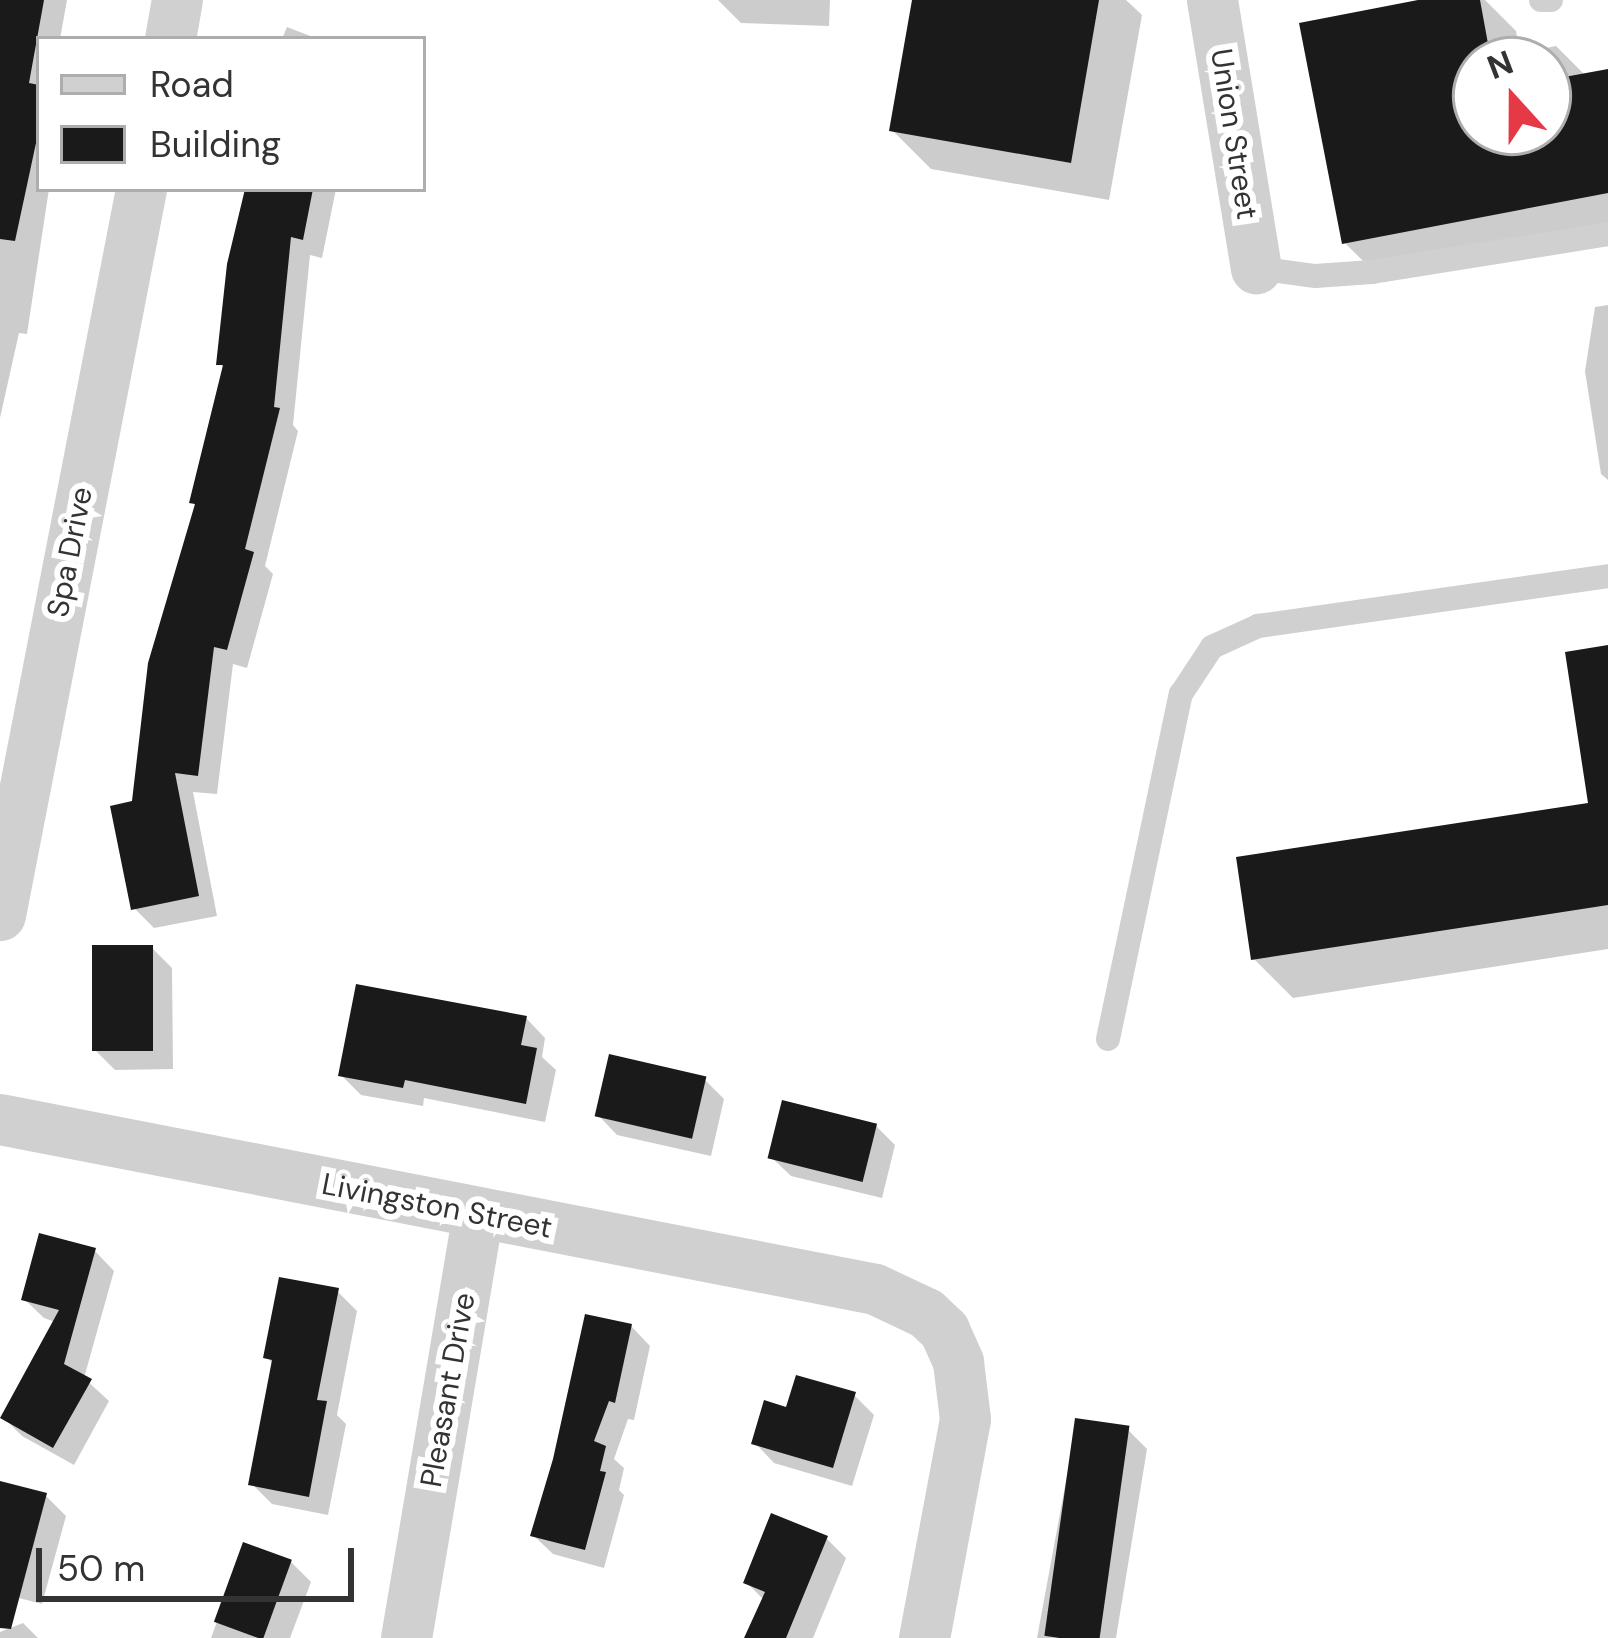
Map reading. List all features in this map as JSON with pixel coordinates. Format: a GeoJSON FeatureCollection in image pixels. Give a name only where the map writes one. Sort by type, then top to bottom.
{"type":"FeatureCollection","features":[{"type":"Feature","properties":{"kind":"street"},"geometry":{"type":"LineString","coordinates":[[171,36],[177,0]]}},
{"type":"Feature","properties":{"kind":"street","name":"Union Street"},"geometry":{"type":"LineString","coordinates":[[1212,0],[1256,268]]}},
{"type":"Feature","properties":{"kind":"street","name":"Spa Drive"},"geometry":{"type":"LineString","coordinates":[[0,915],[139,192]]}},
{"type":"Feature","properties":{"kind":"street","name":"Livingston Street"},"geometry":{"type":"LineString","coordinates":[[0,1119],[875,1289],[926,1313],[944,1330],[958,1362],[964,1419],[924,1638]]}},
{"type":"Feature","properties":{"kind":"street","name":"Pleasant Drive"},"geometry":{"type":"LineString","coordinates":[[406,1638],[478,1214]]}},
{"type":"Feature","properties":{"kind":"lane"},"geometry":{"type":"LineString","coordinates":[[1541,0],[1551,0]]}},
{"type":"Feature","properties":{"kind":"lane"},"geometry":{"type":"LineString","coordinates":[[1256,268],[1315,276],[1372,272],[1608,234]]}},
{"type":"Feature","properties":{"kind":"lane"},"geometry":{"type":"LineString","coordinates":[[1108,1039],[1181,694],[1212,647],[1258,626],[1608,576]]}},
{"type":"Feature","properties":{"kind":"building"},"geometry":{"type":"Polygon","coordinates":[[[0,0],[44,0],[29,83],[36,84],[36,143],[15,241],[0,239],[0,0]]]}},
{"type":"Feature","properties":{"kind":"building"},"geometry":{"type":"Polygon","coordinates":[[[912,0],[1099,0],[1071,163],[889,131],[912,0]]]}},
{"type":"Feature","properties":{"kind":"building"},"geometry":{"type":"Polygon","coordinates":[[[1418,0],[1480,0],[1487,36],[1452,36],[1452,156],[1572,156],[1572,76],[1608,69],[1608,193],[1342,244],[1299,23],[1418,0]]]}},
{"type":"Feature","properties":{"kind":"building"},"geometry":{"type":"Polygon","coordinates":[[[244,192],[312,192],[303,240],[291,237],[274,407],[280,408],[245,549],[254,552],[227,650],[214,647],[198,776],[175,773],[199,896],[131,910],[110,806],[132,801],[148,663],[195,504],[189,503],[223,365],[216,365],[227,264],[244,192]]]}},
{"type":"Feature","properties":{"kind":"building"},"geometry":{"type":"Polygon","coordinates":[[[1608,645],[1608,905],[1251,960],[1236,857],[1588,803],[1565,652],[1608,645]]]}},
{"type":"Feature","properties":{"kind":"building"},"geometry":{"type":"Polygon","coordinates":[[[92,945],[153,945],[153,1051],[92,1051],[92,945]]]}},
{"type":"Feature","properties":{"kind":"building"},"geometry":{"type":"Polygon","coordinates":[[[356,984],[527,1016],[521,1045],[537,1048],[526,1104],[405,1080],[403,1088],[338,1076],[356,984]]]}},
{"type":"Feature","properties":{"kind":"building"},"geometry":{"type":"Polygon","coordinates":[[[609,1054],[706,1076],[692,1139],[595,1116],[609,1054]]]}},
{"type":"Feature","properties":{"kind":"building"},"geometry":{"type":"Polygon","coordinates":[[[782,1100],[877,1124],[863,1182],[767,1158],[782,1100]]]}},
{"type":"Feature","properties":{"kind":"building"},"geometry":{"type":"Polygon","coordinates":[[[39,1233],[96,1248],[64,1364],[92,1379],[53,1448],[0,1418],[59,1310],[21,1300],[39,1233]]]}},
{"type":"Feature","properties":{"kind":"building"},"geometry":{"type":"Polygon","coordinates":[[[279,1277],[339,1288],[317,1400],[327,1401],[309,1497],[248,1485],[272,1360],[263,1358],[279,1277]]]}},
{"type":"Feature","properties":{"kind":"building"},"geometry":{"type":"Polygon","coordinates":[[[585,1314],[632,1324],[615,1403],[609,1401],[594,1441],[606,1446],[600,1471],[606,1472],[585,1550],[530,1536],[553,1459],[585,1314]]]}},
{"type":"Feature","properties":{"kind":"building"},"geometry":{"type":"Polygon","coordinates":[[[796,1375],[856,1392],[833,1468],[751,1444],[764,1400],[786,1407],[796,1375]]]}},
{"type":"Feature","properties":{"kind":"building"},"geometry":{"type":"Polygon","coordinates":[[[1075,1418],[1129,1426],[1100,1638],[1044,1636],[1075,1418]]]}},
{"type":"Feature","properties":{"kind":"building"},"geometry":{"type":"Polygon","coordinates":[[[0,1481],[47,1493],[11,1629],[0,1628],[0,1481]]]}},
{"type":"Feature","properties":{"kind":"building"},"geometry":{"type":"Polygon","coordinates":[[[771,1513],[828,1536],[786,1638],[744,1638],[765,1592],[743,1583],[771,1513]]]}},
{"type":"Feature","properties":{"kind":"building"},"geometry":{"type":"Polygon","coordinates":[[[243,1542],[292,1560],[263,1638],[214,1622],[243,1542]]]}}]}
